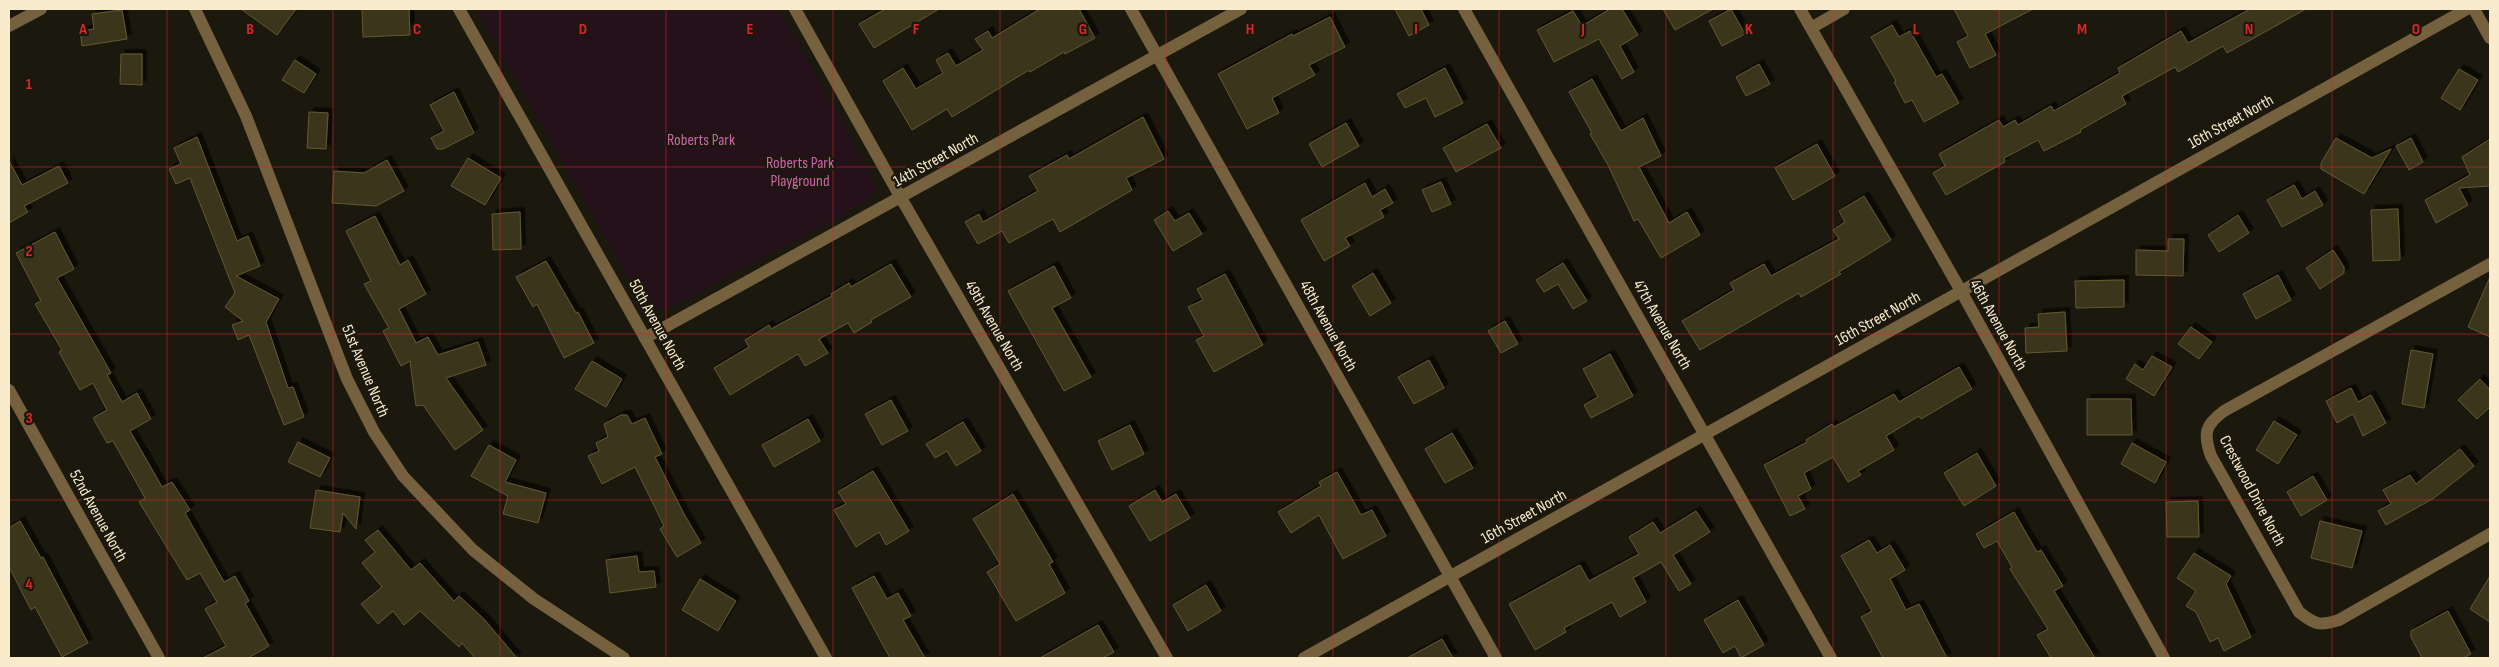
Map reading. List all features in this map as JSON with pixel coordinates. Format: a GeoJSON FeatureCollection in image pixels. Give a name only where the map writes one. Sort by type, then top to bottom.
{"type":"FeatureCollection","features":[{"type":"Feature","properties":{"kind":"street"},"geometry":{"type":"LineString","coordinates":[[9,26],[40,9]]}},
{"type":"Feature","properties":{"kind":"street","name":"51st Avenue North"},"geometry":{"type":"LineString","coordinates":[[196,9],[246,116],[347,379],[374,432],[403,476],[473,550],[534,599],[624,658]]}},
{"type":"Feature","properties":{"kind":"street","name":"50th Avenue North"},"geometry":{"type":"LineString","coordinates":[[459,9],[826,658]]}},
{"type":"Feature","properties":{"kind":"street","name":"49th Avenue North"},"geometry":{"type":"LineString","coordinates":[[795,9],[901,198],[1167,658]]}},
{"type":"Feature","properties":{"kind":"street","name":"48th Avenue North"},"geometry":{"type":"LineString","coordinates":[[1131,9],[1496,658]]}},
{"type":"Feature","properties":{"kind":"street","name":"14th Street North"},"geometry":{"type":"LineString","coordinates":[[645,338],[1241,9]]}},
{"type":"Feature","properties":{"kind":"street","name":"47th Avenue North"},"geometry":{"type":"LineString","coordinates":[[1464,9],[1831,658]]}},
{"type":"Feature","properties":{"kind":"street","name":"46th Avenue North"},"geometry":{"type":"LineString","coordinates":[[1800,9],[1961,292],[2164,658]]}},
{"type":"Feature","properties":{"kind":"street"},"geometry":{"type":"LineString","coordinates":[[1811,28],[1844,9]]}},
{"type":"Feature","properties":{"kind":"street","name":"16th Street North"},"geometry":{"type":"LineString","coordinates":[[1304,658],[2467,9]]}},
{"type":"Feature","properties":{"kind":"street"},"geometry":{"type":"LineString","coordinates":[[2474,9],[2490,38]]}},
{"type":"Feature","properties":{"kind":"street","name":"Crestwood Drive North"},"geometry":{"type":"LineString","coordinates":[[2490,264],[2224,411],[2210,421],[2205,438],[2211,456],[2299,612],[2310,622],[2323,625],[2339,620],[2490,534]]}},
{"type":"Feature","properties":{"kind":"street","name":"52nd Avenue North"},"geometry":{"type":"LineString","coordinates":[[9,390],[159,658]]}},
{"type":"Feature","properties":{"kind":"green space","name":"Roberts Park"},"geometry":{"type":"Polygon","coordinates":[[[476,9],[779,9],[874,179],[875,191],[867,202],[676,305],[662,309],[650,306],[641,300],[476,9]]]}},
{"type":"Feature","properties":{"kind":"building"},"geometry":{"type":"Polygon","coordinates":[[[241,9],[296,9],[277,35],[241,9]]]}},
{"type":"Feature","properties":{"kind":"building"},"geometry":{"type":"Polygon","coordinates":[[[362,9],[409,9],[410,35],[363,37],[362,9]]]}},
{"type":"Feature","properties":{"kind":"building"},"geometry":{"type":"Polygon","coordinates":[[[885,9],[939,9],[874,48],[859,24],[885,9]]]}},
{"type":"Feature","properties":{"kind":"building"},"geometry":{"type":"Polygon","coordinates":[[[1040,9],[1079,9],[1095,38],[1065,54],[1064,52],[1030,72],[1029,70],[952,117],[947,109],[912,130],[883,81],[903,68],[916,89],[943,73],[936,60],[948,53],[956,66],[983,50],[975,39],[988,31],[992,38],[1040,9]]]}},
{"type":"Feature","properties":{"kind":"building"},"geometry":{"type":"Polygon","coordinates":[[[1395,9],[1421,9],[1429,25],[1409,36],[1395,9]]]}},
{"type":"Feature","properties":{"kind":"building"},"geometry":{"type":"Polygon","coordinates":[[[1610,9],[1622,9],[1638,35],[1620,46],[1634,72],[1622,79],[1599,39],[1554,62],[1537,30],[1573,11],[1582,26],[1610,9]]]}},
{"type":"Feature","properties":{"kind":"building"},"geometry":{"type":"Polygon","coordinates":[[[1663,9],[1713,9],[1675,30],[1663,9]]]}},
{"type":"Feature","properties":{"kind":"building"},"geometry":{"type":"Polygon","coordinates":[[[1731,9],[1745,34],[1722,46],[1709,21],[1731,9]]]}},
{"type":"Feature","properties":{"kind":"building"},"geometry":{"type":"Polygon","coordinates":[[[1954,9],[2033,9],[1985,34],[1996,55],[1970,68],[1957,42],[1968,36],[1954,9]]]}},
{"type":"Feature","properties":{"kind":"building"},"geometry":{"type":"Polygon","coordinates":[[[2250,9],[2306,9],[2227,53],[2223,46],[2178,72],[2175,67],[2122,96],[2126,104],[2080,130],[2081,132],[2044,151],[2038,140],[2004,158],[2005,162],[1946,195],[1933,173],[1945,166],[1939,154],[1999,120],[2003,127],[2015,120],[2018,125],[2051,106],[2054,111],[2120,73],[2118,68],[2181,31],[2188,43],[2250,9]]]}},
{"type":"Feature","properties":{"kind":"building"},"geometry":{"type":"Polygon","coordinates":[[[122,10],[127,39],[82,46],[80,31],[94,29],[92,14],[122,10]]]}},
{"type":"Feature","properties":{"kind":"building"},"geometry":{"type":"Polygon","coordinates":[[[1330,17],[1345,47],[1309,65],[1315,75],[1272,98],[1279,113],[1247,129],[1218,74],[1292,34],[1293,36],[1330,17]]]}},
{"type":"Feature","properties":{"kind":"building"},"geometry":{"type":"Polygon","coordinates":[[[1892,25],[1899,37],[1910,31],[1936,77],[1942,74],[1959,103],[1924,122],[1912,100],[1905,103],[1894,82],[1896,81],[1871,37],[1892,25]]]}},
{"type":"Feature","properties":{"kind":"building"},"geometry":{"type":"Polygon","coordinates":[[[121,54],[142,54],[142,85],[120,84],[121,54]]]}},
{"type":"Feature","properties":{"kind":"building"},"geometry":{"type":"Polygon","coordinates":[[[295,60],[316,74],[304,93],[282,80],[295,60]]]}},
{"type":"Feature","properties":{"kind":"building"},"geometry":{"type":"Polygon","coordinates":[[[1759,64],[1770,84],[1746,96],[1736,77],[1759,64]]]}},
{"type":"Feature","properties":{"kind":"building"},"geometry":{"type":"Polygon","coordinates":[[[1445,68],[1463,103],[1435,117],[1426,98],[1405,108],[1397,94],[1445,68]]]}},
{"type":"Feature","properties":{"kind":"building"},"geometry":{"type":"Polygon","coordinates":[[[2459,69],[2478,80],[2460,110],[2441,98],[2459,69]]]}},
{"type":"Feature","properties":{"kind":"building"},"geometry":{"type":"Polygon","coordinates":[[[1592,79],[1621,131],[1643,118],[1661,156],[1639,167],[1669,223],[1687,212],[1700,235],[1661,258],[1638,219],[1634,221],[1608,165],[1590,134],[1592,133],[1569,92],[1592,79]]]}},
{"type":"Feature","properties":{"kind":"building"},"geometry":{"type":"Polygon","coordinates":[[[454,92],[474,133],[443,149],[437,149],[431,138],[444,131],[430,105],[454,92]]]}},
{"type":"Feature","properties":{"kind":"building"},"geometry":{"type":"Polygon","coordinates":[[[309,112],[328,113],[326,149],[307,148],[309,112]]]}},
{"type":"Feature","properties":{"kind":"building"},"geometry":{"type":"Polygon","coordinates":[[[1143,117],[1164,159],[1126,178],[1132,190],[1060,232],[1053,219],[1009,243],[1002,231],[978,244],[965,222],[979,214],[983,222],[1038,191],[1029,176],[1067,155],[1069,159],[1143,117]]]}},
{"type":"Feature","properties":{"kind":"building"},"geometry":{"type":"Polygon","coordinates":[[[1346,123],[1359,146],[1322,167],[1309,144],[1346,123]]]}},
{"type":"Feature","properties":{"kind":"building"},"geometry":{"type":"Polygon","coordinates":[[[1487,124],[1501,148],[1456,172],[1443,148],[1487,124]]]}},
{"type":"Feature","properties":{"kind":"building"},"geometry":{"type":"Polygon","coordinates":[[[197,137],[237,241],[248,236],[260,266],[236,276],[279,299],[266,322],[288,388],[293,387],[304,417],[284,425],[249,335],[238,340],[232,325],[243,321],[225,307],[235,293],[190,178],[176,184],[169,169],[181,164],[174,148],[197,137]]]}},
{"type":"Feature","properties":{"kind":"building"},"geometry":{"type":"Polygon","coordinates":[[[2336,138],[2372,158],[2391,149],[2364,194],[2321,169],[2321,163],[2336,138]]]}},
{"type":"Feature","properties":{"kind":"building"},"geometry":{"type":"Polygon","coordinates":[[[2411,138],[2423,162],[2409,170],[2396,146],[2411,138]]]}},
{"type":"Feature","properties":{"kind":"building"},"geometry":{"type":"Polygon","coordinates":[[[2490,139],[2490,186],[2459,188],[2468,205],[2436,223],[2425,200],[2470,175],[2462,157],[2490,139]]]}},
{"type":"Feature","properties":{"kind":"building"},"geometry":{"type":"Polygon","coordinates":[[[1817,144],[1835,176],[1793,200],[1775,168],[1817,144]]]}},
{"type":"Feature","properties":{"kind":"building"},"geometry":{"type":"Polygon","coordinates":[[[468,158],[501,178],[485,205],[451,186],[468,158]]]}},
{"type":"Feature","properties":{"kind":"building"},"geometry":{"type":"Polygon","coordinates":[[[387,160],[404,191],[376,206],[332,203],[334,171],[364,173],[387,160]]]}},
{"type":"Feature","properties":{"kind":"building"},"geometry":{"type":"Polygon","coordinates":[[[9,161],[22,185],[59,166],[68,183],[24,206],[28,212],[9,223],[9,161]]]}},
{"type":"Feature","properties":{"kind":"building"},"geometry":{"type":"Polygon","coordinates":[[[1441,182],[1451,204],[1432,212],[1422,190],[1441,182]]]}},
{"type":"Feature","properties":{"kind":"building"},"geometry":{"type":"Polygon","coordinates":[[[1365,183],[1372,197],[1385,189],[1393,203],[1380,210],[1384,217],[1345,238],[1350,246],[1324,261],[1301,220],[1365,183]]]}},
{"type":"Feature","properties":{"kind":"building"},"geometry":{"type":"Polygon","coordinates":[[[2294,185],[2302,199],[2315,191],[2323,205],[2282,227],[2267,200],[2294,185]]]}},
{"type":"Feature","properties":{"kind":"building"},"geometry":{"type":"Polygon","coordinates":[[[1864,196],[1891,240],[1839,272],[1841,274],[1801,297],[1799,293],[1700,350],[1682,321],[1734,290],[1730,283],[1764,264],[1771,276],[1839,239],[1833,230],[1845,222],[1839,211],[1864,196]]]}},
{"type":"Feature","properties":{"kind":"building"},"geometry":{"type":"Polygon","coordinates":[[[2398,209],[2400,260],[2373,261],[2371,210],[2398,209]]]}},
{"type":"Feature","properties":{"kind":"building"},"geometry":{"type":"Polygon","coordinates":[[[1168,211],[1175,221],[1189,213],[1202,234],[1173,251],[1154,220],[1168,211]]]}},
{"type":"Feature","properties":{"kind":"building"},"geometry":{"type":"Polygon","coordinates":[[[520,212],[521,249],[493,250],[492,214],[520,212]]]}},
{"type":"Feature","properties":{"kind":"building"},"geometry":{"type":"Polygon","coordinates":[[[2238,215],[2249,233],[2219,252],[2208,235],[2238,215]]]}},
{"type":"Feature","properties":{"kind":"building"},"geometry":{"type":"Polygon","coordinates":[[[375,216],[400,265],[408,260],[426,294],[399,309],[416,343],[428,337],[438,355],[478,342],[486,365],[446,378],[483,430],[455,450],[423,405],[416,406],[410,361],[401,366],[383,331],[389,328],[364,284],[371,281],[346,231],[375,216]]]}},
{"type":"Feature","properties":{"kind":"building"},"geometry":{"type":"Polygon","coordinates":[[[55,232],[74,269],[57,278],[111,373],[107,375],[122,402],[137,393],[151,419],[130,431],[162,487],[172,482],[190,510],[185,513],[224,582],[235,576],[249,601],[245,603],[269,646],[248,658],[203,658],[226,646],[205,609],[217,602],[200,573],[187,580],[139,502],[145,498],[113,441],[107,443],[93,418],[107,410],[93,383],[80,390],[59,352],[62,350],[35,304],[41,301],[16,253],[55,232]]]}},
{"type":"Feature","properties":{"kind":"building"},"geometry":{"type":"Polygon","coordinates":[[[2168,239],[2184,239],[2183,276],[2136,275],[2136,250],[2168,251],[2168,239]]]}},
{"type":"Feature","properties":{"kind":"building"},"geometry":{"type":"Polygon","coordinates":[[[2333,250],[2344,267],[2344,273],[2320,289],[2306,268],[2333,250]]]}},
{"type":"Feature","properties":{"kind":"building"},"geometry":{"type":"Polygon","coordinates":[[[546,261],[576,313],[578,312],[594,343],[564,358],[537,304],[533,307],[516,277],[546,261]]]}},
{"type":"Feature","properties":{"kind":"building"},"geometry":{"type":"Polygon","coordinates":[[[1563,263],[1587,301],[1573,309],[1558,284],[1544,292],[1536,280],[1563,263]]]}},
{"type":"Feature","properties":{"kind":"building"},"geometry":{"type":"Polygon","coordinates":[[[891,264],[911,297],[871,320],[872,322],[854,333],[848,323],[819,339],[828,353],[805,366],[798,354],[730,395],[714,368],[749,347],[745,340],[769,325],[771,329],[832,296],[831,294],[849,283],[851,287],[891,264]]]}},
{"type":"Feature","properties":{"kind":"building"},"geometry":{"type":"Polygon","coordinates":[[[1054,266],[1071,298],[1052,308],[1091,377],[1064,391],[1008,291],[1054,266]]]}},
{"type":"Feature","properties":{"kind":"building"},"geometry":{"type":"Polygon","coordinates":[[[1373,273],[1391,303],[1370,316],[1352,286],[1373,273]]]}},
{"type":"Feature","properties":{"kind":"building"},"geometry":{"type":"Polygon","coordinates":[[[1225,274],[1263,345],[1214,372],[1196,340],[1204,336],[1188,307],[1203,300],[1197,289],[1225,274]]]}},
{"type":"Feature","properties":{"kind":"building"},"geometry":{"type":"Polygon","coordinates":[[[2278,275],[2291,300],[2256,319],[2243,294],[2278,275]]]}},
{"type":"Feature","properties":{"kind":"building"},"geometry":{"type":"Polygon","coordinates":[[[2490,277],[2490,337],[2468,327],[2490,277]]]}},
{"type":"Feature","properties":{"kind":"building"},"geometry":{"type":"Polygon","coordinates":[[[2124,280],[2124,307],[2076,308],[2075,281],[2124,280]]]}},
{"type":"Feature","properties":{"kind":"building"},"geometry":{"type":"Polygon","coordinates":[[[2065,312],[2067,351],[2026,353],[2025,328],[2039,327],[2038,314],[2065,312]]]}},
{"type":"Feature","properties":{"kind":"building"},"geometry":{"type":"Polygon","coordinates":[[[1505,321],[1518,344],[1501,353],[1488,331],[1505,321]]]}},
{"type":"Feature","properties":{"kind":"building"},"geometry":{"type":"Polygon","coordinates":[[[2191,327],[2212,342],[2199,359],[2178,344],[2191,327]]]}},
{"type":"Feature","properties":{"kind":"building"},"geometry":{"type":"Polygon","coordinates":[[[2411,350],[2433,354],[2424,408],[2402,404],[2411,350]]]}},
{"type":"Feature","properties":{"kind":"building"},"geometry":{"type":"Polygon","coordinates":[[[1610,354],[1633,396],[1591,418],[1584,405],[1598,397],[1583,369],[1610,354]]]}},
{"type":"Feature","properties":{"kind":"building"},"geometry":{"type":"Polygon","coordinates":[[[2152,356],[2172,367],[2154,396],[2126,379],[2135,364],[2143,370],[2152,356]]]}},
{"type":"Feature","properties":{"kind":"building"},"geometry":{"type":"Polygon","coordinates":[[[1429,360],[1444,388],[1414,404],[1398,377],[1429,360]]]}},
{"type":"Feature","properties":{"kind":"building"},"geometry":{"type":"Polygon","coordinates":[[[592,361],[622,379],[606,407],[575,389],[592,361]]]}},
{"type":"Feature","properties":{"kind":"building"},"geometry":{"type":"Polygon","coordinates":[[[1959,367],[1972,389],[1921,419],[1919,416],[1886,436],[1894,450],[1858,471],[1861,475],[1848,482],[1833,457],[1804,473],[1811,489],[1798,496],[1805,509],[1790,516],[1764,465],[1807,442],[1806,440],[1832,424],[1834,427],[1894,394],[1899,402],[1959,367]]]}},
{"type":"Feature","properties":{"kind":"building"},"geometry":{"type":"Polygon","coordinates":[[[2480,379],[2490,390],[2490,407],[2477,419],[2458,400],[2480,379]]]}},
{"type":"Feature","properties":{"kind":"building"},"geometry":{"type":"Polygon","coordinates":[[[2351,388],[2358,402],[2371,395],[2386,423],[2363,436],[2353,414],[2337,423],[2326,401],[2351,388]]]}},
{"type":"Feature","properties":{"kind":"building"},"geometry":{"type":"Polygon","coordinates":[[[2087,399],[2131,399],[2132,435],[2087,435],[2087,399]]]}},
{"type":"Feature","properties":{"kind":"building"},"geometry":{"type":"Polygon","coordinates":[[[891,400],[908,431],[882,445],[865,414],[891,400]]]}},
{"type":"Feature","properties":{"kind":"building"},"geometry":{"type":"Polygon","coordinates":[[[621,415],[627,415],[632,424],[645,418],[662,454],[655,457],[701,543],[677,557],[660,529],[664,526],[635,467],[602,484],[588,456],[599,451],[596,443],[608,437],[604,424],[621,415]]]}},
{"type":"Feature","properties":{"kind":"building"},"geometry":{"type":"Polygon","coordinates":[[[808,419],[820,441],[774,467],[762,445],[808,419]]]}},
{"type":"Feature","properties":{"kind":"building"},"geometry":{"type":"Polygon","coordinates":[[[2274,421],[2297,435],[2278,464],[2256,450],[2274,421]]]}},
{"type":"Feature","properties":{"kind":"building"},"geometry":{"type":"Polygon","coordinates":[[[963,422],[981,451],[956,466],[947,451],[935,458],[926,444],[963,422]]]}},
{"type":"Feature","properties":{"kind":"building"},"geometry":{"type":"Polygon","coordinates":[[[1130,425],[1144,454],[1112,470],[1098,441],[1130,425]]]}},
{"type":"Feature","properties":{"kind":"building"},"geometry":{"type":"Polygon","coordinates":[[[1452,433],[1473,468],[1445,483],[1425,449],[1452,433]]]}},
{"type":"Feature","properties":{"kind":"building"},"geometry":{"type":"Polygon","coordinates":[[[298,442],[330,458],[320,477],[288,462],[298,442]]]}},
{"type":"Feature","properties":{"kind":"building"},"geometry":{"type":"Polygon","coordinates":[[[2132,443],[2166,462],[2155,483],[2121,464],[2132,443]]]}},
{"type":"Feature","properties":{"kind":"building"},"geometry":{"type":"Polygon","coordinates":[[[489,445],[516,460],[505,482],[546,493],[538,523],[503,514],[508,496],[471,476],[489,445]]]}},
{"type":"Feature","properties":{"kind":"building"},"geometry":{"type":"Polygon","coordinates":[[[2460,449],[2474,466],[2434,498],[2386,525],[2378,511],[2391,504],[2383,490],[2410,475],[2416,484],[2460,449]]]}},
{"type":"Feature","properties":{"kind":"building"},"geometry":{"type":"Polygon","coordinates":[[[1977,453],[1996,486],[1964,506],[1944,473],[1977,453]]]}},
{"type":"Feature","properties":{"kind":"building"},"geometry":{"type":"Polygon","coordinates":[[[873,471],[909,531],[886,545],[879,532],[856,547],[834,510],[846,504],[838,492],[873,471]]]}},
{"type":"Feature","properties":{"kind":"building"},"geometry":{"type":"Polygon","coordinates":[[[1337,472],[1361,515],[1372,510],[1386,536],[1343,559],[1319,515],[1291,533],[1278,512],[1321,486],[1319,482],[1337,472]]]}},
{"type":"Feature","properties":{"kind":"building"},"geometry":{"type":"Polygon","coordinates":[[[2313,476],[2327,500],[2301,516],[2287,492],[2313,476]]]}},
{"type":"Feature","properties":{"kind":"building"},"geometry":{"type":"Polygon","coordinates":[[[316,490],[360,497],[356,529],[343,513],[340,532],[310,528],[316,490]]]}},
{"type":"Feature","properties":{"kind":"building"},"geometry":{"type":"Polygon","coordinates":[[[1155,490],[1162,502],[1176,494],[1190,518],[1150,541],[1129,506],[1155,490]]]}},
{"type":"Feature","properties":{"kind":"building"},"geometry":{"type":"Polygon","coordinates":[[[1013,494],[1053,562],[1049,564],[1065,593],[1016,621],[987,572],[1000,564],[973,519],[1013,494]]]}},
{"type":"Feature","properties":{"kind":"building"},"geometry":{"type":"Polygon","coordinates":[[[2198,501],[2199,537],[2167,537],[2166,502],[2198,501]]]}},
{"type":"Feature","properties":{"kind":"building"},"geometry":{"type":"Polygon","coordinates":[[[1696,511],[1710,532],[1673,555],[1691,584],[1679,591],[1661,562],[1633,578],[1646,602],[1620,617],[1612,602],[1564,628],[1566,632],[1535,650],[1509,604],[1580,565],[1589,581],[1639,554],[1629,537],[1653,522],[1660,533],[1696,511]]]}},
{"type":"Feature","properties":{"kind":"building"},"geometry":{"type":"Polygon","coordinates":[[[2014,512],[2037,552],[2041,550],[2063,586],[2054,591],[2095,658],[2051,658],[2037,635],[2048,629],[2010,569],[2012,567],[1997,541],[1984,548],[1976,534],[2014,512]]]}},
{"type":"Feature","properties":{"kind":"building"},"geometry":{"type":"Polygon","coordinates":[[[20,521],[41,558],[43,557],[88,643],[62,657],[35,607],[31,610],[9,567],[9,528],[20,521]]]}},
{"type":"Feature","properties":{"kind":"building"},"geometry":{"type":"Polygon","coordinates":[[[2320,521],[2362,531],[2352,568],[2311,558],[2320,521]]]}},
{"type":"Feature","properties":{"kind":"building"},"geometry":{"type":"Polygon","coordinates":[[[378,530],[411,570],[420,563],[454,601],[459,596],[484,619],[517,658],[475,658],[462,643],[459,647],[420,611],[404,625],[393,611],[378,624],[361,604],[382,587],[362,563],[375,552],[365,540],[378,530]]]}},
{"type":"Feature","properties":{"kind":"building"},"geometry":{"type":"Polygon","coordinates":[[[1869,540],[1877,553],[1890,545],[1905,570],[1890,579],[1906,610],[1919,604],[1947,658],[1883,658],[1861,617],[1872,611],[1841,556],[1869,540]]]}},
{"type":"Feature","properties":{"kind":"building"},"geometry":{"type":"Polygon","coordinates":[[[2194,553],[2231,576],[2226,584],[2251,637],[2224,651],[2218,638],[2210,642],[2196,612],[2186,606],[2196,591],[2177,578],[2194,553]]]}},
{"type":"Feature","properties":{"kind":"building"},"geometry":{"type":"Polygon","coordinates":[[[637,556],[639,572],[654,571],[656,587],[610,593],[606,560],[637,556]]]}},
{"type":"Feature","properties":{"kind":"building"},"geometry":{"type":"Polygon","coordinates":[[[874,576],[887,599],[898,593],[911,616],[903,620],[925,658],[890,658],[852,588],[874,576]]]}},
{"type":"Feature","properties":{"kind":"building"},"geometry":{"type":"Polygon","coordinates":[[[2490,576],[2490,622],[2470,609],[2490,576]]]}},
{"type":"Feature","properties":{"kind":"building"},"geometry":{"type":"Polygon","coordinates":[[[700,579],[736,601],[718,631],[682,610],[700,579]]]}},
{"type":"Feature","properties":{"kind":"building"},"geometry":{"type":"Polygon","coordinates":[[[1206,585],[1221,611],[1188,631],[1173,605],[1206,585]]]}},
{"type":"Feature","properties":{"kind":"building"},"geometry":{"type":"Polygon","coordinates":[[[1738,600],[1764,645],[1741,658],[1735,646],[1723,653],[1704,620],[1738,600]]]}},
{"type":"Feature","properties":{"kind":"building"},"geometry":{"type":"Polygon","coordinates":[[[2448,611],[2471,654],[2463,658],[2422,658],[2411,637],[2411,631],[2448,611]]]}},
{"type":"Feature","properties":{"kind":"building"},"geometry":{"type":"Polygon","coordinates":[[[1098,625],[1114,652],[1103,658],[1040,658],[1098,625]]]}},
{"type":"Feature","properties":{"kind":"building"},"geometry":{"type":"Polygon","coordinates":[[[1442,639],[1453,658],[1407,658],[1442,639]]]}},
{"type":"Feature","properties":{"kind":"park label","name":"Roberts Park Playground"},"geometry":{"type":"Point","coordinates":[800,172]}}]}
